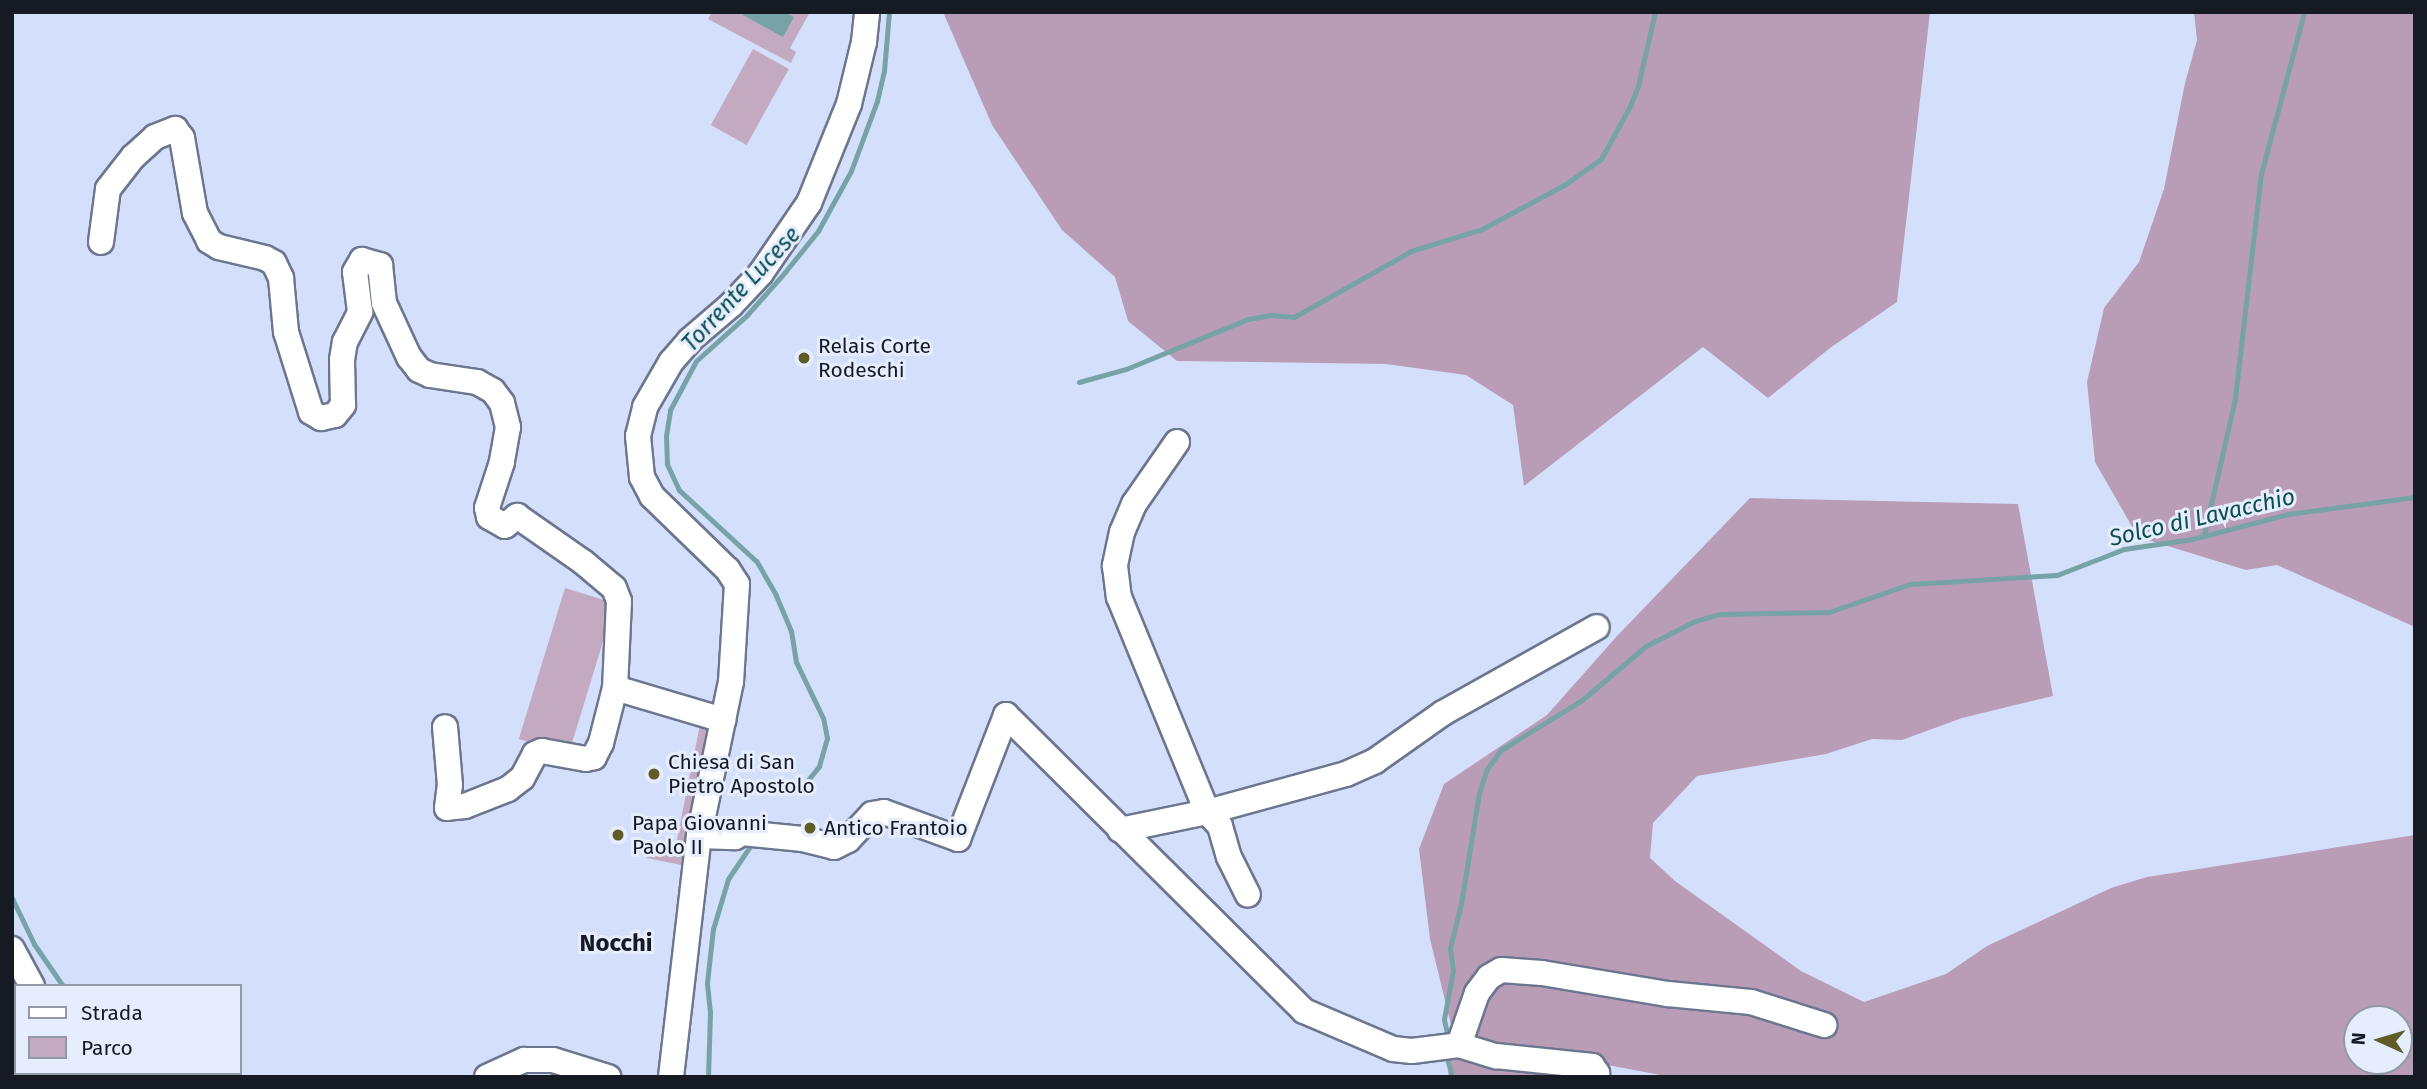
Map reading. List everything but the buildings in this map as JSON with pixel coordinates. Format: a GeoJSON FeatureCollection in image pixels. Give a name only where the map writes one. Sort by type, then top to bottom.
{"type":"FeatureCollection","features":[{"type":"Feature","properties":{"kind":"street"},"geometry":{"type":"LineString","coordinates":[[671,1077],[699,836],[731,682],[737,584],[728,570],[652,496],[639,468],[638,436],[645,407],[671,362],[690,340],[730,305],[761,272],[809,202],[849,104],[864,41],[867,12]]}},
{"type":"Feature","properties":{"kind":"street"},"geometry":{"type":"LineString","coordinates":[[100,242],[108,189],[133,157],[166,130],[176,129],[182,138],[195,213],[209,241],[219,247],[265,258],[274,263],[281,278],[286,332],[303,396],[311,412],[321,418],[335,415],[342,405],[343,351],[360,312],[355,272],[362,260],[372,260],[380,265],[384,303],[409,357],[419,370],[430,375],[477,382],[493,391],[502,403],[508,426],[502,462],[487,508],[489,517],[505,526],[517,516],[583,562],[614,589],[619,601],[615,688],[601,743],[594,757],[586,759],[542,751],[535,754],[522,778],[508,789],[465,806],[447,808],[450,785],[445,727]]}},
{"type":"Feature","properties":{"kind":"street"},"geometry":{"type":"LineString","coordinates":[[1177,442],[1134,504],[1122,532],[1115,566],[1119,597],[1207,812],[1220,826],[1228,857],[1248,895]]}},
{"type":"Feature","properties":{"kind":"street"},"geometry":{"type":"LineString","coordinates":[[1120,830],[1207,812],[1346,774],[1374,761],[1443,713],[1597,627]]}},
{"type":"Feature","properties":{"kind":"street"},"geometry":{"type":"LineString","coordinates":[[615,688],[723,720]]}},
{"type":"Feature","properties":{"kind":"street"},"geometry":{"type":"LineString","coordinates":[[699,836],[735,837],[742,833],[803,839],[834,847],[848,840],[872,814],[884,811],[958,839],[1006,715],[1304,1011],[1393,1049],[1412,1051],[1459,1045],[1496,1056],[1592,1066],[1597,1073],[1594,1077]]}},
{"type":"Feature","properties":{"kind":"street"},"geometry":{"type":"LineString","coordinates":[[12,949],[31,984]]}},
{"type":"Feature","properties":{"kind":"street"},"geometry":{"type":"LineString","coordinates":[[1459,1045],[1477,993],[1489,977],[1501,970],[1542,973],[1668,995],[1751,1002],[1824,1025]]}},
{"type":"Feature","properties":{"kind":"street"},"geometry":{"type":"LineString","coordinates":[[487,1077],[524,1060],[553,1060],[608,1077]]}},
{"type":"Feature","properties":{"kind":"green space"},"geometry":{"type":"Polygon","coordinates":[[[712,12],[810,12],[790,48],[796,52],[791,63],[708,19],[712,12]]]}},
{"type":"Feature","properties":{"kind":"green space"},"geometry":{"type":"Polygon","coordinates":[[[753,49],[789,69],[747,145],[711,125],[753,49]]]}},
{"type":"Feature","properties":{"kind":"green space"},"geometry":{"type":"Polygon","coordinates":[[[565,588],[615,603],[569,754],[519,739],[565,588]]]}},
{"type":"Feature","properties":{"kind":"green space"},"geometry":{"type":"Polygon","coordinates":[[[700,725],[707,726],[681,865],[647,858],[643,848],[674,854],[700,725]]]}},
{"type":"Feature","properties":{"kind":"shaded area"},"geometry":{"type":"Polygon","coordinates":[[[744,12],[784,12],[794,17],[783,37],[743,15],[744,12]]]}},
{"type":"Feature","properties":{"kind":"shaded area"},"geometry":{"type":"Polygon","coordinates":[[[943,12],[1930,12],[1897,302],[1830,348],[1768,398],[1703,347],[1524,486],[1513,405],[1466,375],[1386,364],[1177,361],[1128,321],[1115,277],[1062,230],[992,125],[943,12]]]}},
{"type":"Feature","properties":{"kind":"shaded area"},"geometry":{"type":"Polygon","coordinates":[[[2194,12],[2415,12],[2415,627],[2277,565],[2246,570],[2138,537],[2095,462],[2087,382],[2104,308],[2139,262],[2164,189],[2185,83],[2197,40],[2194,12]]]}},
{"type":"Feature","properties":{"kind":"shaded area"},"geometry":{"type":"Polygon","coordinates":[[[1750,498],[2018,504],[2053,696],[1962,718],[1902,740],[1872,739],[1826,754],[1697,776],[1653,823],[1650,858],[1675,881],[1801,971],[1864,1002],[1946,974],[1987,946],[2111,888],[2147,877],[2415,835],[2415,1077],[1671,1077],[1581,1060],[1573,1077],[1448,1077],[1453,1033],[1430,939],[1419,849],[1444,784],[1547,715],[1617,636],[1750,498]]]}},
{"type":"Feature","properties":{"kind":"waterway","name":"Torrente Lucese"},"geometry":{"type":"LineString","coordinates":[[799,791],[819,766],[827,738],[823,718],[796,662],[791,631],[776,595],[756,561],[679,490],[667,464],[666,436],[670,410],[696,361],[747,315],[785,272],[818,231],[851,171],[877,101],[884,71],[889,12]]}},
{"type":"Feature","properties":{"kind":"waterway"},"geometry":{"type":"LineString","coordinates":[[1079,382],[1126,369],[1248,319],[1271,315],[1294,317],[1411,251],[1482,229],[1564,185],[1601,159],[1630,106],[1638,86],[1655,12]]}},
{"type":"Feature","properties":{"kind":"waterway"},"geometry":{"type":"LineString","coordinates":[[2204,535],[2235,398],[2261,174],[2304,12]]}},
{"type":"Feature","properties":{"kind":"waterway","name":"Solco di Lavacchio"},"geometry":{"type":"LineString","coordinates":[[1448,1037],[1444,1019],[1453,970],[1450,948],[1461,904],[1479,793],[1487,769],[1501,750],[1582,700],[1646,646],[1695,621],[1720,614],[1829,612],[1910,584],[2057,575],[2124,549],[2192,539],[2288,514],[2415,497]]}},
{"type":"Feature","properties":{"kind":"waterway","name":"Torrente Lucese"},"geometry":{"type":"LineString","coordinates":[[708,1077],[710,1012],[707,983],[713,929],[728,879],[753,842]]}},
{"type":"Feature","properties":{"kind":"waterway"},"geometry":{"type":"LineString","coordinates":[[12,898],[34,944],[62,984]]}},
{"type":"Feature","properties":{"kind":"waterway","name":"Solco di Lavacchio"},"geometry":{"type":"LineString","coordinates":[[1447,1058],[1452,1077]]}},
{"type":"Feature","properties":{"kind":"place","name":"Relais Corte Rodeschi"},"geometry":{"type":"Point","coordinates":[804,358]}},
{"type":"Feature","properties":{"kind":"place","name":"Chiesa di San Pietro Apostolo"},"geometry":{"type":"Point","coordinates":[654,774]}},
{"type":"Feature","properties":{"kind":"place","name":"Antico Frantoio"},"geometry":{"type":"Point","coordinates":[810,828]}},
{"type":"Feature","properties":{"kind":"place","name":"Papa Giovanni Paolo II"},"geometry":{"type":"Point","coordinates":[618,835]}},
{"type":"Feature","properties":{"kind":"district","name":"Nocchi"},"geometry":{"type":"Point","coordinates":[616,944]}}]}
